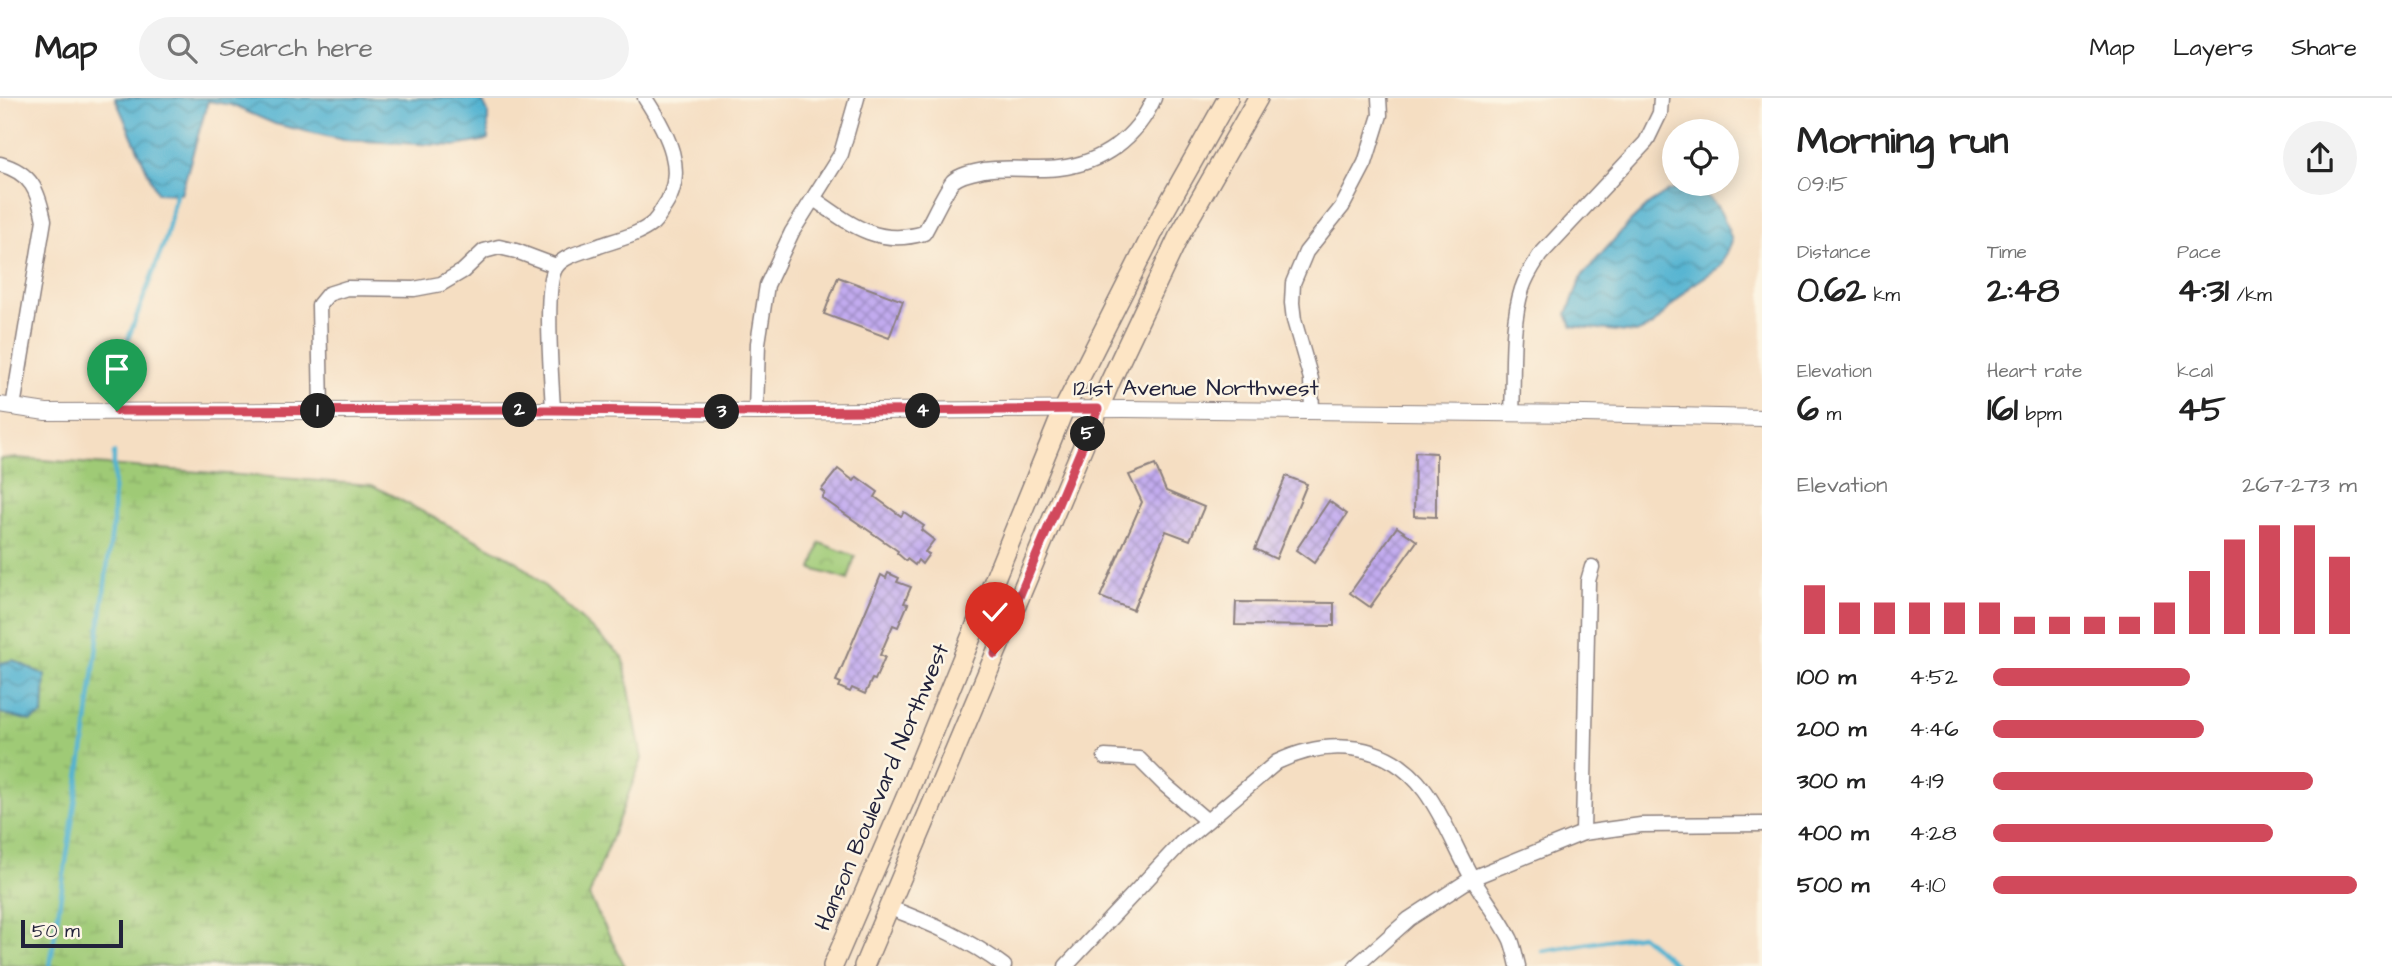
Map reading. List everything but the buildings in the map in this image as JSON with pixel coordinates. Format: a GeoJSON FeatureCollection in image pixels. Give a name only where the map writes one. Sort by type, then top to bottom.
{"type":"FeatureCollection","features":[{"type":"Feature","properties":{"kind":"main road","name":"Hanson Boulevard Northwest"},"geometry":{"type":"LineString","coordinates":[[833,966],[922,758],[1064,409],[1161,217],[1228,98]]}},
{"type":"Feature","properties":{"kind":"main road"},"geometry":{"type":"LineString","coordinates":[[864,966],[1098,409],[1178,238],[1258,98]]}},
{"type":"Feature","properties":{"kind":"main road"},"geometry":{"type":"LineString","coordinates":[[844,966],[922,782],[922,758]]}},
{"type":"Feature","properties":{"kind":"street"},"geometry":{"type":"LineString","coordinates":[[553,410],[550,298],[556,266],[567,258],[625,237],[653,223],[670,200],[676,174],[673,149],[662,122],[645,98]]}},
{"type":"Feature","properties":{"kind":"street"},"geometry":{"type":"LineString","coordinates":[[756,412],[758,343],[767,285],[792,232],[841,154],[857,98]]}},
{"type":"Feature","properties":{"kind":"street"},"geometry":{"type":"LineString","coordinates":[[814,199],[857,229],[884,237],[907,238],[924,233],[953,181],[971,172],[995,168],[1059,168],[1088,162],[1115,148],[1134,132],[1154,98]]}},
{"type":"Feature","properties":{"kind":"street"},"geometry":{"type":"LineString","coordinates":[[1312,411],[1311,379],[1293,312],[1293,283],[1306,252],[1342,207],[1360,174],[1380,116],[1379,98]]}},
{"type":"Feature","properties":{"kind":"street"},"geometry":{"type":"LineString","coordinates":[[1512,413],[1516,317],[1522,286],[1540,255],[1646,142],[1660,113],[1661,98]]}},
{"type":"Feature","properties":{"kind":"street"},"geometry":{"type":"LineString","coordinates":[[0,164],[27,177],[38,193],[44,220],[7,406]]}},
{"type":"Feature","properties":{"kind":"street"},"geometry":{"type":"LineString","coordinates":[[321,411],[319,305],[328,294],[347,288],[414,289],[441,284],[463,271],[484,251],[499,247],[556,266]]}},
{"type":"Feature","properties":{"kind":"street","name":"121st Avenue Northwest"},"geometry":{"type":"LineString","coordinates":[[7,406],[46,412],[1098,409],[1762,418]]}},
{"type":"Feature","properties":{"kind":"street"},"geometry":{"type":"LineString","coordinates":[[1583,833],[1588,581],[1592,567]]}},
{"type":"Feature","properties":{"kind":"street"},"geometry":{"type":"LineString","coordinates":[[1066,966],[1181,843],[1277,762],[1292,755],[1336,746],[1364,750],[1394,761],[1427,793],[1472,878],[1511,942],[1518,966]]}},
{"type":"Feature","properties":{"kind":"street"},"geometry":{"type":"LineString","coordinates":[[1105,757],[1139,759],[1207,821]]}},
{"type":"Feature","properties":{"kind":"street"},"geometry":{"type":"LineString","coordinates":[[1356,966],[1409,919],[1472,878],[1583,833],[1641,825],[1762,824]]}},
{"type":"Feature","properties":{"kind":"street"},"geometry":{"type":"LineString","coordinates":[[890,908],[964,939],[1004,966]]}},
{"type":"Feature","properties":{"kind":"green space"},"geometry":{"type":"Polygon","coordinates":[[[16,458],[372,485],[518,562],[623,657],[642,759],[589,896],[625,966],[0,966],[0,459],[16,458]]]}},
{"type":"Feature","properties":{"kind":"green space"},"geometry":{"type":"Polygon","coordinates":[[[820,543],[855,556],[848,580],[812,569],[820,543]]]}},
{"type":"Feature","properties":{"kind":"water"},"geometry":{"type":"Polygon","coordinates":[[[115,98],[481,98],[488,112],[488,140],[456,146],[343,140],[275,124],[231,105],[208,101],[181,194],[157,193],[115,98]]]}},
{"type":"Feature","properties":{"kind":"water"},"geometry":{"type":"Polygon","coordinates":[[[1662,196],[1706,196],[1711,200],[1721,213],[1732,241],[1721,266],[1691,286],[1652,326],[1636,333],[1572,326],[1567,314],[1582,276],[1649,204],[1662,196]]]}},
{"type":"Feature","properties":{"kind":"water"},"geometry":{"type":"Polygon","coordinates":[[[13,660],[45,675],[43,715],[30,721],[0,713],[0,663],[13,660]]]}},
{"type":"Feature","properties":{"kind":"waterway"},"geometry":{"type":"LineString","coordinates":[[119,379],[119,363],[166,238],[177,190]]}},
{"type":"Feature","properties":{"kind":"waterway"},"geometry":{"type":"LineString","coordinates":[[50,966],[85,738],[113,523],[114,453]]}},
{"type":"Feature","properties":{"kind":"waterway"},"geometry":{"type":"LineString","coordinates":[[1542,951],[1641,935],[1677,966]]}},
{"type":"Feature","properties":{"kind":"route"},"geometry":{"type":"LineString","coordinates":[[117,411],[756,412],[1098,409],[995,654]]}}]}
